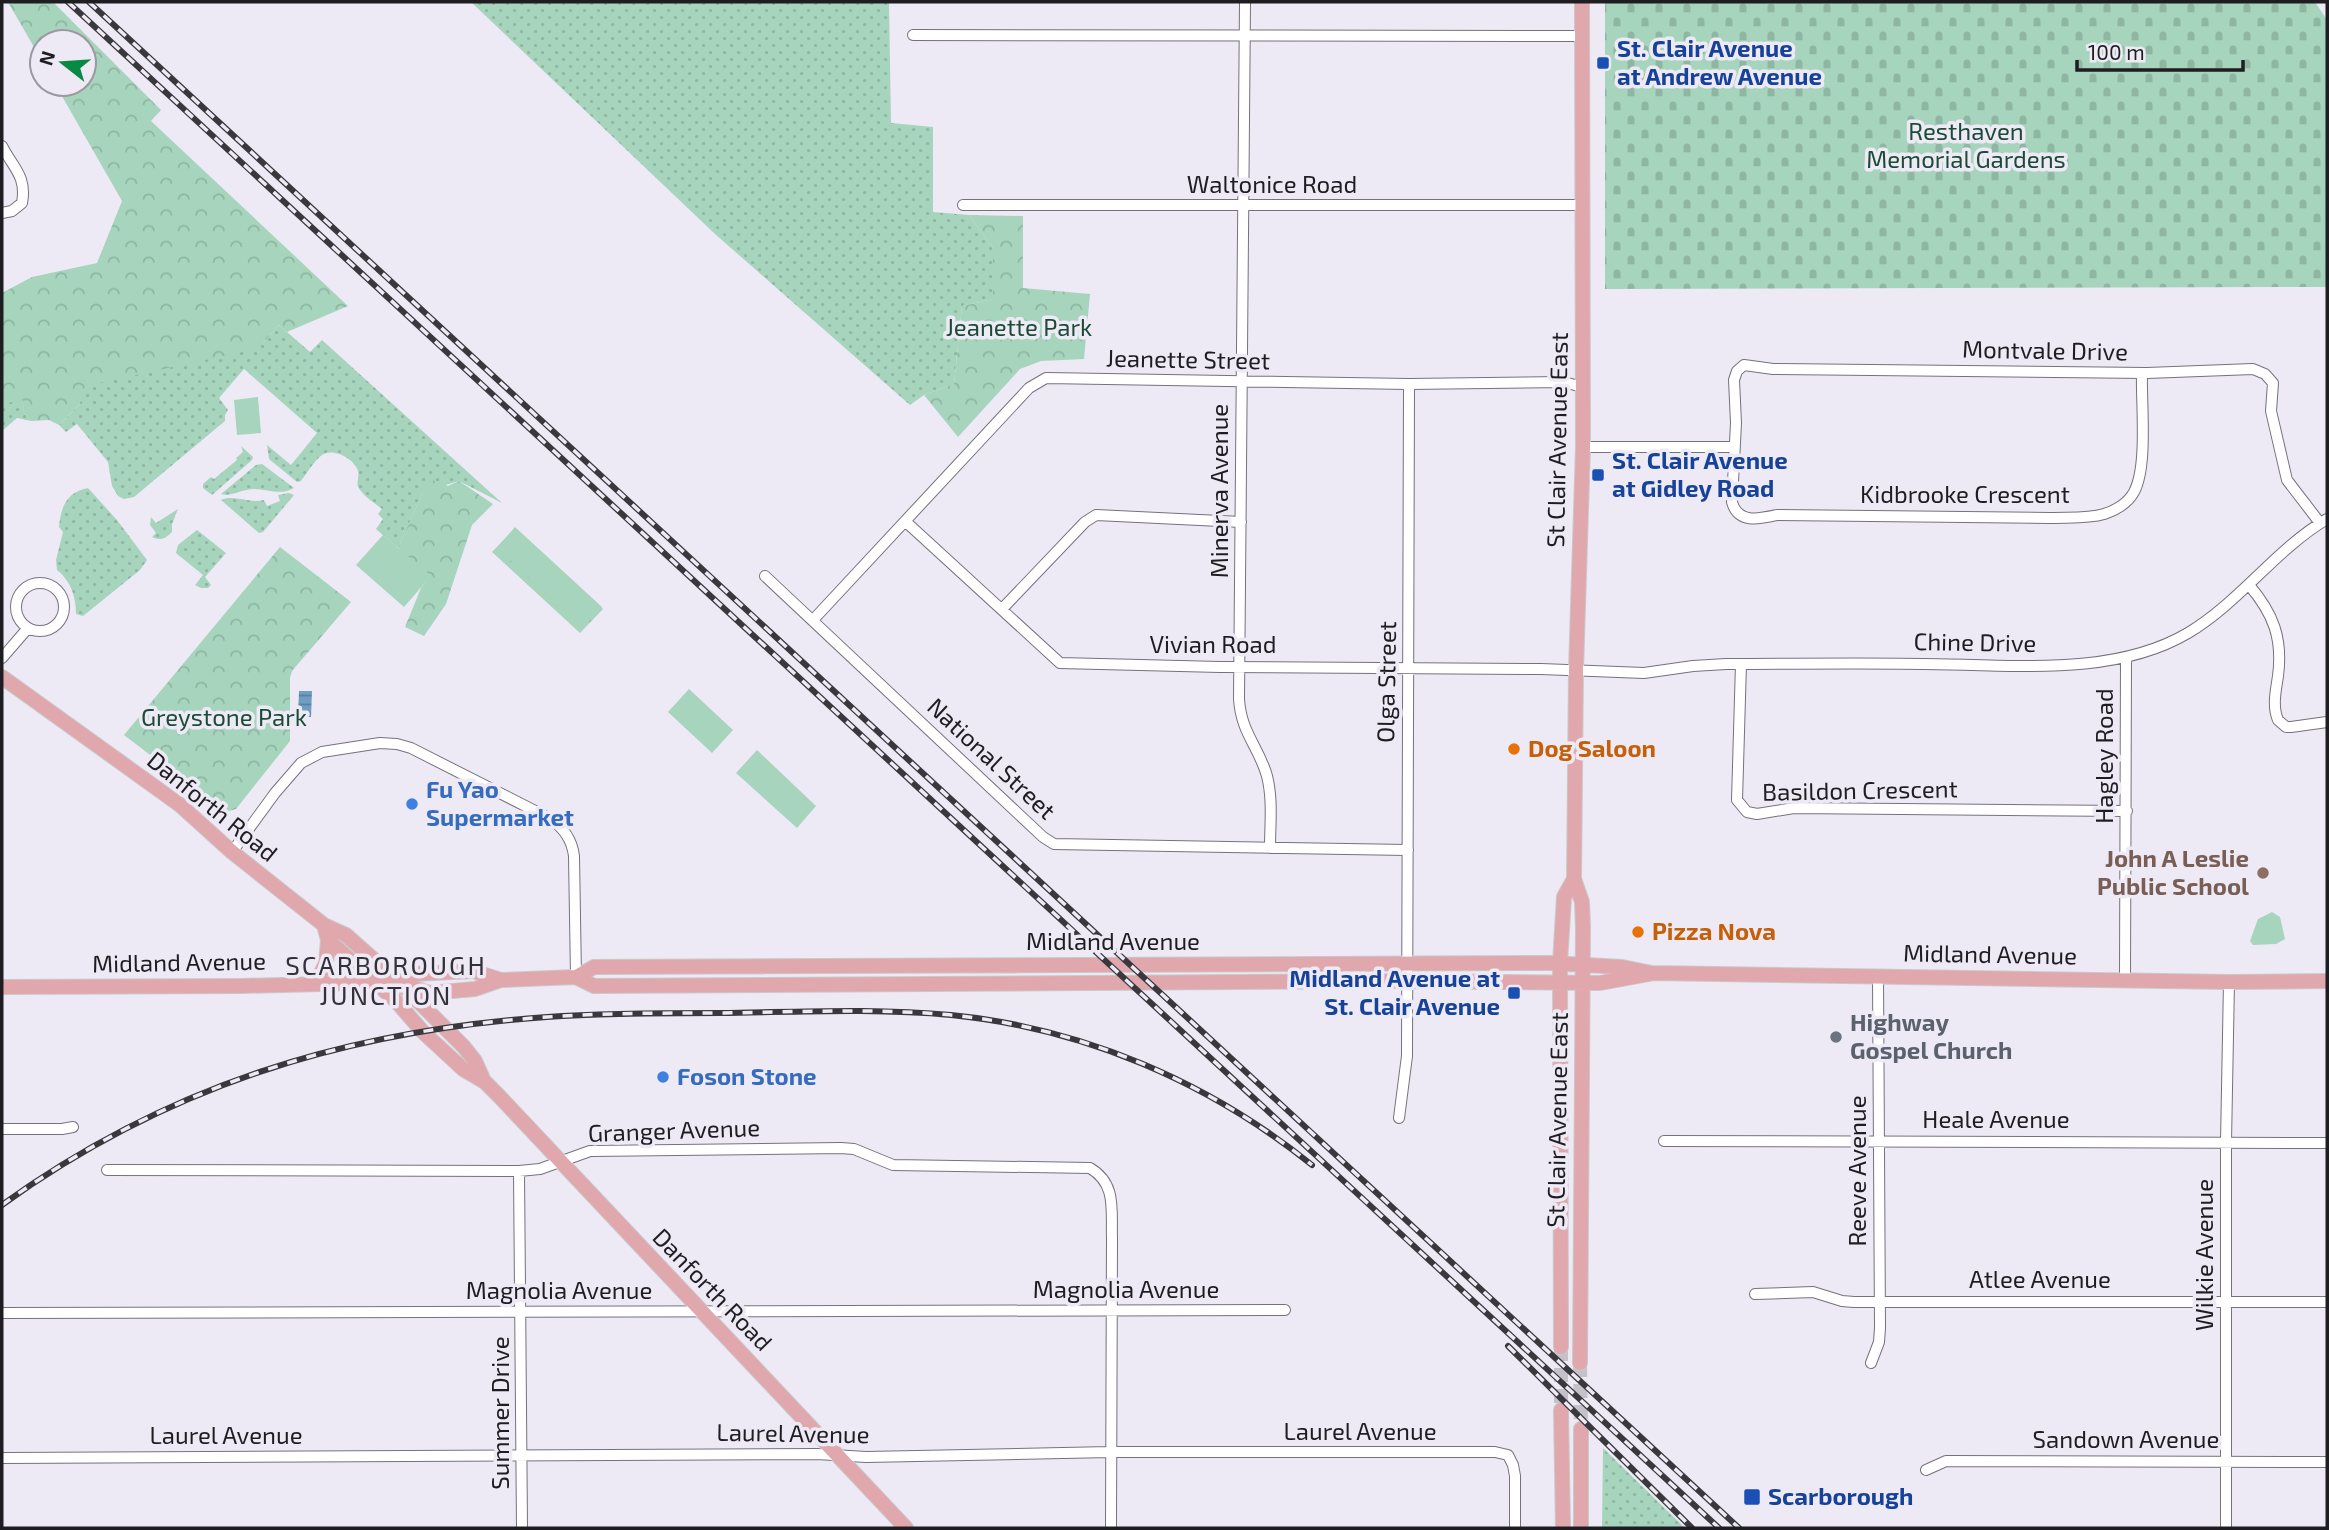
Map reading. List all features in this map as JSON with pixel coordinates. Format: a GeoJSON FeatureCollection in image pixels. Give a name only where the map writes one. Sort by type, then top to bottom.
{"type":"FeatureCollection","features":[{"type":"Feature","properties":{"kind":"main road","name":"St Clair Avenue East"},"geometry":{"type":"LineString","coordinates":[[1580,1363],[1582,902],[1574,879],[1576,670],[1583,447],[1582,2]]}},
{"type":"Feature","properties":{"kind":"main road","name":"Danforth Road"},"geometry":{"type":"LineString","coordinates":[[2,677],[180,805],[232,852],[324,925],[346,935],[399,982],[464,1047],[475,1061],[485,1082]]}},
{"type":"Feature","properties":{"kind":"main road","name":"St Clair Avenue East"},"geometry":{"type":"LineString","coordinates":[[1561,1347],[1560,964],[1564,897],[1574,879]]}},
{"type":"Feature","properties":{"kind":"main road"},"geometry":{"type":"LineString","coordinates":[[316,983],[326,964],[328,940],[324,925]]}},
{"type":"Feature","properties":{"kind":"main road","name":"Danforth Road"},"geometry":{"type":"LineString","coordinates":[[328,940],[396,1001],[423,1032],[463,1069],[485,1082],[906,1528]]}},
{"type":"Feature","properties":{"kind":"main road","name":"Midland Avenue"},"geometry":{"type":"LineString","coordinates":[[2,987],[399,982],[429,993],[475,989],[500,979],[576,977],[594,967],[1407,963],[1560,964],[1622,967],[1652,973],[2229,982],[2327,981]]}},
{"type":"Feature","properties":{"kind":"main road","name":"Midland Avenue"},"geometry":{"type":"LineString","coordinates":[[576,977],[594,986],[1407,981],[1601,983],[1652,973]]}},
{"type":"Feature","properties":{"kind":"main road"},"geometry":{"type":"LineString","coordinates":[[1562,1409],[1563,1528]]}},
{"type":"Feature","properties":{"kind":"main road"},"geometry":{"type":"LineString","coordinates":[[1581,1429],[1581,1528]]}},
{"type":"Feature","properties":{"kind":"street","name":"Minerva Avenue"},"geometry":{"type":"LineString","coordinates":[[1245,2],[1239,699],[1242,724],[1266,774],[1271,797],[1270,848]]}},
{"type":"Feature","properties":{"kind":"street"},"geometry":{"type":"LineString","coordinates":[[914,35],[1582,36]]}},
{"type":"Feature","properties":{"kind":"street"},"geometry":{"type":"LineString","coordinates":[[2,146],[25,188],[22,203],[12,211],[2,213]]}},
{"type":"Feature","properties":{"kind":"street","name":"Waltonice Road"},"geometry":{"type":"LineString","coordinates":[[963,205],[1581,205]]}},
{"type":"Feature","properties":{"kind":"street","name":"Montvale Drive"},"geometry":{"type":"LineString","coordinates":[[1735,447],[1734,380],[1737,371],[1744,365],[1773,369],[2142,373],[2253,369],[2269,377],[2274,390],[2271,411],[2287,480],[2324,521]]}},
{"type":"Feature","properties":{"kind":"street","name":"Kidbrooke Crescent"},"geometry":{"type":"LineString","coordinates":[[1735,447],[1732,502],[1741,517],[2091,517],[2116,509],[2129,500],[2135,490],[2141,458],[2142,373]]}},
{"type":"Feature","properties":{"kind":"street","name":"Jeanette Street"},"geometry":{"type":"LineString","coordinates":[[813,620],[1029,388],[1041,380],[1409,384],[1563,382],[1582,387]]}},
{"type":"Feature","properties":{"kind":"street","name":"Olga Street"},"geometry":{"type":"LineString","coordinates":[[1398,1118],[1407,1056],[1409,384]]}},
{"type":"Feature","properties":{"kind":"street"},"geometry":{"type":"LineString","coordinates":[[1583,447],[1735,447]]}},
{"type":"Feature","properties":{"kind":"street"},"geometry":{"type":"LineString","coordinates":[[1002,609],[1084,522],[1096,515],[1241,522]]}},
{"type":"Feature","properties":{"kind":"street","name":"Vivian Road"},"geometry":{"type":"LineString","coordinates":[[905,521],[1060,663],[1576,670]]}},
{"type":"Feature","properties":{"kind":"street","name":"Chine Drive"},"geometry":{"type":"LineString","coordinates":[[1576,670],[1644,673],[1693,666],[1741,664],[2055,665],[2111,662],[2149,651],[2189,633],[2324,521]]}},
{"type":"Feature","properties":{"kind":"street","name":"National Street"},"geometry":{"type":"LineString","coordinates":[[765,576],[1043,838],[1054,844],[1408,850]]}},
{"type":"Feature","properties":{"kind":"street"},"geometry":{"type":"LineString","coordinates":[[39,583],[54,588],[63,601],[62,617],[51,628],[36,631],[29,628],[18,617],[16,609],[20,594],[39,583]]}},
{"type":"Feature","properties":{"kind":"street"},"geometry":{"type":"LineString","coordinates":[[2249,585],[2269,610],[2278,638],[2279,673],[2275,699],[2278,720],[2286,727],[2327,723]]}},
{"type":"Feature","properties":{"kind":"street"},"geometry":{"type":"LineString","coordinates":[[2,658],[29,628]]}},
{"type":"Feature","properties":{"kind":"street","name":"Hagley Road"},"geometry":{"type":"LineString","coordinates":[[2125,979],[2126,658]]}},
{"type":"Feature","properties":{"kind":"street","name":"Basildon Crescent"},"geometry":{"type":"LineString","coordinates":[[1741,664],[1737,800],[1747,812],[1757,814],[1794,808],[2127,811]]}},
{"type":"Feature","properties":{"kind":"street"},"geometry":{"type":"LineString","coordinates":[[232,852],[292,772],[309,758],[325,752],[380,743],[408,747],[549,818],[566,833],[575,856],[576,977]]}},
{"type":"Feature","properties":{"kind":"street","name":"Reeve Avenue"},"geometry":{"type":"LineString","coordinates":[[1871,1363],[1879,1342],[1878,976]]}},
{"type":"Feature","properties":{"kind":"street","name":"Wilkie Avenue"},"geometry":{"type":"LineString","coordinates":[[2226,1528],[2225,1301],[2229,982]]}},
{"type":"Feature","properties":{"kind":"street"},"geometry":{"type":"LineString","coordinates":[[2,1129],[73,1127]]}},
{"type":"Feature","properties":{"kind":"street","name":"Heale Avenue"},"geometry":{"type":"LineString","coordinates":[[1664,1141],[2327,1143]]}},
{"type":"Feature","properties":{"kind":"street","name":"Granger Avenue"},"geometry":{"type":"LineString","coordinates":[[107,1170],[519,1171],[540,1169],[590,1151],[841,1148],[855,1149],[893,1165],[1090,1168],[1101,1174],[1107,1183],[1110,1196],[1111,1528]]}},
{"type":"Feature","properties":{"kind":"street","name":"Summer Drive"},"geometry":{"type":"LineString","coordinates":[[519,1171],[522,1528]]}},
{"type":"Feature","properties":{"kind":"street","name":"Atlee Avenue"},"geometry":{"type":"LineString","coordinates":[[1755,1294],[1812,1292],[1842,1301],[1879,1302],[2327,1302]]}},
{"type":"Feature","properties":{"kind":"street","name":"Magnolia Avenue"},"geometry":{"type":"LineString","coordinates":[[2,1313],[1284,1310]]}},
{"type":"Feature","properties":{"kind":"street","name":"Laurel Avenue"},"geometry":{"type":"LineString","coordinates":[[2,1458],[837,1454],[866,1457],[1110,1452],[1495,1452],[1508,1455],[1513,1465],[1515,1528]]}},
{"type":"Feature","properties":{"kind":"street","name":"Sandown Avenue"},"geometry":{"type":"LineString","coordinates":[[1926,1470],[1946,1461],[2327,1462]]}},
{"type":"Feature","properties":{"kind":"green space"},"geometry":{"type":"Polygon","coordinates":[[[8,2],[53,2],[79,28],[28,28],[28,37],[8,2]]]}},
{"type":"Feature","properties":{"kind":"green space"},"geometry":{"type":"Polygon","coordinates":[[[471,2],[889,2],[891,123],[933,127],[933,212],[969,215],[993,248],[993,299],[962,306],[954,384],[924,395],[910,405],[715,234],[471,2]]]}},
{"type":"Feature","properties":{"kind":"green space","name":"Resthaven Memorial Gardens"},"geometry":{"type":"Polygon","coordinates":[[[1605,2],[2315,2],[2327,20],[2327,287],[1605,289],[1605,2]]]}},
{"type":"Feature","properties":{"kind":"green space"},"geometry":{"type":"Polygon","coordinates":[[[98,47],[161,110],[151,121],[348,306],[287,332],[279,325],[263,343],[228,355],[85,386],[80,404],[59,425],[49,420],[31,421],[24,413],[23,400],[2,404],[2,293],[32,277],[97,263],[122,201],[63,98],[98,98],[98,47]]]}},
{"type":"Feature","properties":{"kind":"green space","name":"Jeanette Park"},"geometry":{"type":"Polygon","coordinates":[[[969,215],[1023,216],[1023,288],[1090,294],[1084,359],[1041,361],[1020,369],[958,437],[924,395],[954,384],[962,306],[993,299],[993,248],[969,215]]]}},
{"type":"Feature","properties":{"kind":"green space"},"geometry":{"type":"Polygon","coordinates":[[[2,296],[263,343],[279,325],[310,352],[322,340],[502,503],[459,481],[423,492],[398,548],[376,529],[383,519],[378,514],[382,509],[359,488],[358,471],[353,462],[337,453],[327,453],[316,460],[301,481],[297,482],[269,459],[267,445],[291,465],[317,433],[244,369],[219,398],[228,410],[225,421],[134,497],[124,499],[118,496],[112,486],[108,462],[77,424],[66,432],[59,425],[80,404],[2,296]]]}},
{"type":"Feature","properties":{"kind":"green space"},"geometry":{"type":"Polygon","coordinates":[[[2,393],[23,393],[24,413],[31,421],[17,418],[2,431],[2,393]]]}},
{"type":"Feature","properties":{"kind":"green space"},"geometry":{"type":"Polygon","coordinates":[[[258,397],[261,433],[237,435],[234,400],[258,397]]]}},
{"type":"Feature","properties":{"kind":"green space"},"geometry":{"type":"Polygon","coordinates":[[[241,446],[253,457],[252,460],[212,495],[203,488],[203,484],[211,477],[214,479],[237,460],[243,452],[241,446]]]}},
{"type":"Feature","properties":{"kind":"green space"},"geometry":{"type":"Polygon","coordinates":[[[262,464],[294,488],[284,492],[254,489],[221,494],[256,465],[262,464]]]}},
{"type":"Feature","properties":{"kind":"green space"},"geometry":{"type":"Polygon","coordinates":[[[434,480],[448,486],[459,481],[493,504],[472,525],[446,604],[424,636],[405,627],[421,588],[430,576],[398,548],[423,492],[434,480]]]}},
{"type":"Feature","properties":{"kind":"green space"},"geometry":{"type":"Polygon","coordinates":[[[88,488],[117,520],[147,560],[140,570],[83,616],[76,614],[72,590],[57,570],[56,560],[63,532],[59,527],[61,513],[66,501],[75,493],[88,488]]]}},
{"type":"Feature","properties":{"kind":"green space"},"geometry":{"type":"Polygon","coordinates":[[[278,495],[294,495],[263,532],[259,533],[221,500],[264,500],[267,506],[280,501],[278,495]]]}},
{"type":"Feature","properties":{"kind":"green space"},"geometry":{"type":"Polygon","coordinates":[[[178,509],[172,532],[163,539],[152,537],[156,533],[150,525],[151,517],[156,523],[178,509]]]}},
{"type":"Feature","properties":{"kind":"green space"},"geometry":{"type":"Polygon","coordinates":[[[515,527],[602,607],[583,628],[497,548],[515,527]]]}},
{"type":"Feature","properties":{"kind":"green space"},"geometry":{"type":"Polygon","coordinates":[[[515,528],[603,609],[580,633],[492,552],[515,528]]]}},
{"type":"Feature","properties":{"kind":"green space"},"geometry":{"type":"Polygon","coordinates":[[[197,530],[226,553],[205,577],[211,585],[208,588],[195,585],[203,575],[176,553],[178,545],[197,530]]]}},
{"type":"Feature","properties":{"kind":"green space"},"geometry":{"type":"Polygon","coordinates":[[[383,535],[431,576],[404,607],[356,565],[383,535]]]}},
{"type":"Feature","properties":{"kind":"green space","name":"Greystone Park"},"geometry":{"type":"Polygon","coordinates":[[[280,547],[351,602],[292,671],[290,741],[236,809],[225,812],[124,735],[280,547]]]}},
{"type":"Feature","properties":{"kind":"green space"},"geometry":{"type":"Polygon","coordinates":[[[689,689],[733,730],[712,753],[668,712],[689,689]]]}},
{"type":"Feature","properties":{"kind":"green space"},"geometry":{"type":"Polygon","coordinates":[[[757,750],[816,806],[797,828],[736,773],[757,750]]]}},
{"type":"Feature","properties":{"kind":"green space"},"geometry":{"type":"Polygon","coordinates":[[[2272,912],[2280,917],[2285,939],[2276,944],[2253,945],[2250,941],[2258,919],[2272,912]]]}},
{"type":"Feature","properties":{"kind":"green space"},"geometry":{"type":"Polygon","coordinates":[[[1603,1448],[1685,1528],[1602,1528],[1603,1448]]]}},
{"type":"Feature","properties":{"kind":"water"},"geometry":{"type":"Polygon","coordinates":[[[299,691],[312,691],[311,717],[298,717],[299,691]]]}},
{"type":"Feature","properties":{"kind":"tunnel"},"geometry":{"type":"LineString","coordinates":[[1561,1347],[1561,1410]]}},
{"type":"Feature","properties":{"kind":"tunnel"},"geometry":{"type":"LineString","coordinates":[[1580,1363],[1581,1429]]}},
{"type":"Feature","properties":{"kind":"railway"},"geometry":{"type":"LineString","coordinates":[[68,2],[1719,1528]]}},
{"type":"Feature","properties":{"kind":"railway"},"geometry":{"type":"LineString","coordinates":[[89,2],[1739,1528]]}},
{"type":"Feature","properties":{"kind":"railway"},"geometry":{"type":"LineString","coordinates":[[2,1205],[65,1163],[128,1127],[194,1097],[261,1072],[329,1051],[472,1024],[612,1014],[894,1012],[951,1015],[1049,1032],[1096,1046],[1187,1084],[1231,1108],[1312,1165]]}},
{"type":"Feature","properties":{"kind":"railway"},"geometry":{"type":"LineString","coordinates":[[1508,1346],[1692,1528]]}},
{"type":"Feature","properties":{"kind":"place","name":"St. Clair Avenue at Andrew Avenue"},"geometry":{"type":"Point","coordinates":[1603,63]}},
{"type":"Feature","properties":{"kind":"place","name":"St. Clair Avenue at Gidley Road"},"geometry":{"type":"Point","coordinates":[1598,475]}},
{"type":"Feature","properties":{"kind":"place","name":"Dog Saloon"},"geometry":{"type":"Point","coordinates":[1514,749]}},
{"type":"Feature","properties":{"kind":"place","name":"Fu Yao Supermarket"},"geometry":{"type":"Point","coordinates":[412,804]}},
{"type":"Feature","properties":{"kind":"place","name":"John A Leslie Public School"},"geometry":{"type":"Point","coordinates":[2263,873]}},
{"type":"Feature","properties":{"kind":"place","name":"Pizza Nova"},"geometry":{"type":"Point","coordinates":[1638,932]}},
{"type":"Feature","properties":{"kind":"place","name":"Midland Avenue at St. Clair Avenue"},"geometry":{"type":"Point","coordinates":[1514,993]}},
{"type":"Feature","properties":{"kind":"place","name":"Highway Gospel Church"},"geometry":{"type":"Point","coordinates":[1836,1037]}},
{"type":"Feature","properties":{"kind":"place","name":"Foson Stone"},"geometry":{"type":"Point","coordinates":[663,1077]}},
{"type":"Feature","properties":{"kind":"place","name":"Scarborough"},"geometry":{"type":"Point","coordinates":[1752,1497]}},
{"type":"Feature","properties":{"kind":"district","name":"SCARBOROUGH JUNCTION"},"geometry":{"type":"Point","coordinates":[386,981]}}]}
